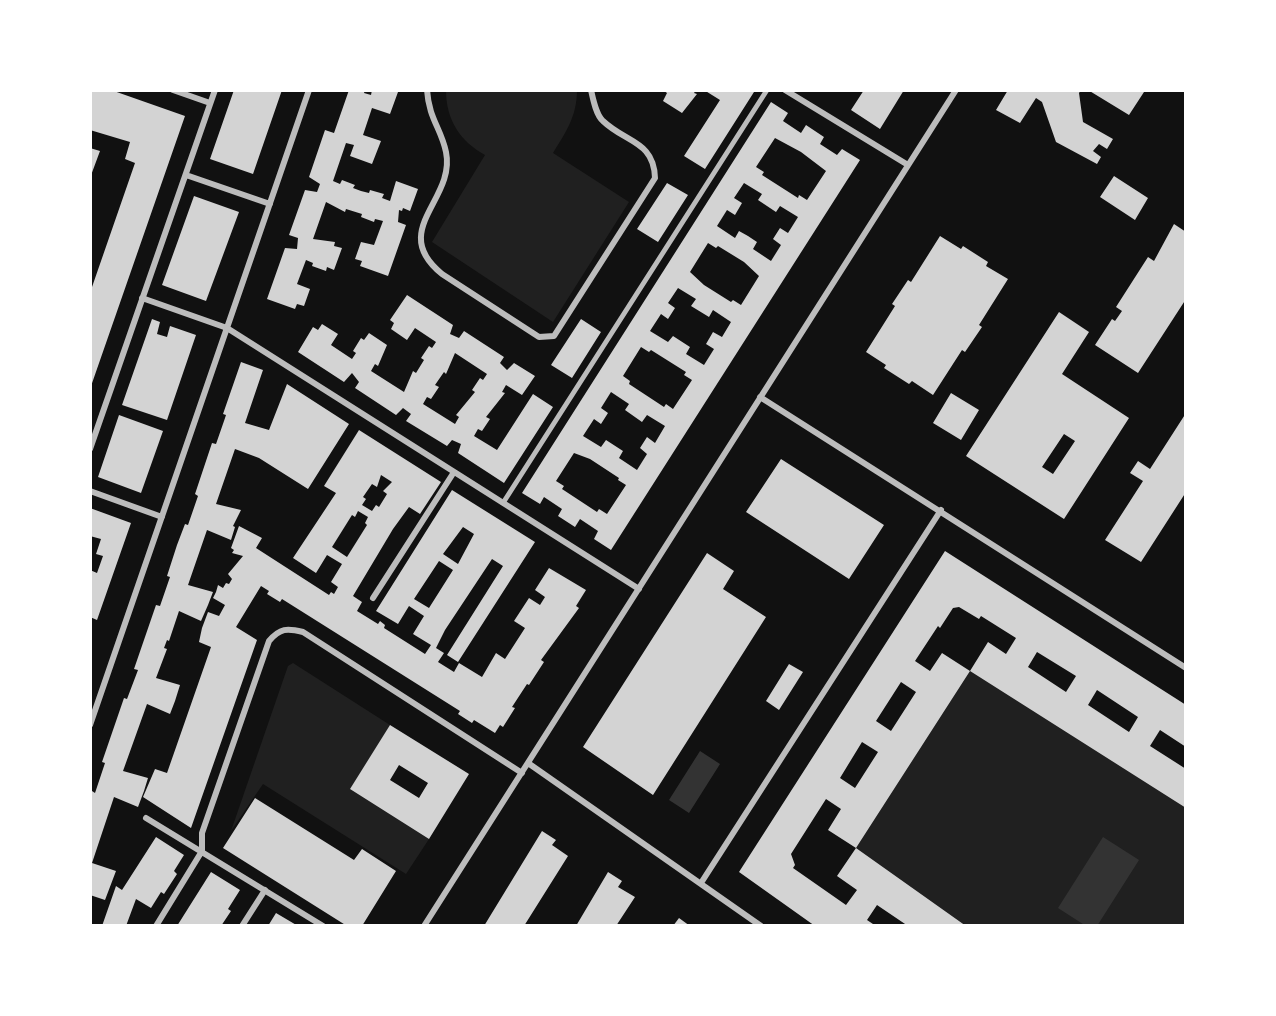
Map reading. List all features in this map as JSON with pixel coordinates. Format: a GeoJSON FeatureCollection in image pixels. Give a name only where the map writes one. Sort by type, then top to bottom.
{"type":"FeatureCollection","features":[{"type":"Feature","properties":{"kind":"street"},"geometry":{"type":"LineString","coordinates":[[173,90],[210,103]]}},
{"type":"Feature","properties":{"kind":"street"},"geometry":{"type":"LineString","coordinates":[[90,449],[215,90]]}},
{"type":"Feature","properties":{"kind":"street"},"geometry":{"type":"LineString","coordinates":[[90,724],[309,90]]}},
{"type":"Feature","properties":{"kind":"street"},"geometry":{"type":"LineString","coordinates":[[427,90],[428,109],[446,152],[446,176],[420,233],[421,249],[429,264],[442,274],[539,337],[554,336],[655,178],[654,162],[647,150],[601,120],[591,90]]}},
{"type":"Feature","properties":{"kind":"street"},"geometry":{"type":"LineString","coordinates":[[503,503],[767,90]]}},
{"type":"Feature","properties":{"kind":"street"},"geometry":{"type":"LineString","coordinates":[[785,90],[908,165]]}},
{"type":"Feature","properties":{"kind":"street"},"geometry":{"type":"LineString","coordinates":[[424,926],[956,90]]}},
{"type":"Feature","properties":{"kind":"street"},"geometry":{"type":"LineString","coordinates":[[186,175],[270,204]]}},
{"type":"Feature","properties":{"kind":"street"},"geometry":{"type":"LineString","coordinates":[[142,298],[227,328],[639,589]]}},
{"type":"Feature","properties":{"kind":"street"},"geometry":{"type":"LineString","coordinates":[[760,397],[1186,668]]}},
{"type":"Feature","properties":{"kind":"street"},"geometry":{"type":"LineString","coordinates":[[373,598],[454,472]]}},
{"type":"Feature","properties":{"kind":"street"},"geometry":{"type":"LineString","coordinates":[[90,491],[162,517]]}},
{"type":"Feature","properties":{"kind":"street"},"geometry":{"type":"LineString","coordinates":[[700,883],[940,510]]}},
{"type":"Feature","properties":{"kind":"street"},"geometry":{"type":"LineString","coordinates":[[156,926],[202,851],[202,833],[269,641],[277,632],[288,628],[303,632],[522,773]]}},
{"type":"Feature","properties":{"kind":"street"},"geometry":{"type":"LineString","coordinates":[[528,763],[761,926]]}},
{"type":"Feature","properties":{"kind":"street"},"geometry":{"type":"LineString","coordinates":[[146,818],[323,926]]}},
{"type":"Feature","properties":{"kind":"street"},"geometry":{"type":"LineString","coordinates":[[242,926],[265,890]]}},
{"type":"Feature","properties":{"kind":"shaded area"},"geometry":{"type":"Polygon","coordinates":[[[446,90],[577,90],[573,116],[553,153],[629,202],[553,322],[432,242],[485,155],[468,143],[456,128],[449,111],[446,90]]]}},
{"type":"Feature","properties":{"kind":"shaded area"},"geometry":{"type":"Polygon","coordinates":[[[293,663],[390,725],[350,789],[429,839],[406,874],[263,784],[231,831],[288,666],[293,663]]]}},
{"type":"Feature","properties":{"kind":"shaded area"},"geometry":{"type":"Polygon","coordinates":[[[970,671],[1186,808],[1186,926],[966,926],[856,848],[970,671]]]}},
{"type":"Feature","properties":{"kind":"shaded area"},"geometry":{"type":"Polygon","coordinates":[[[700,751],[720,764],[689,813],[669,800],[700,751]]]}},
{"type":"Feature","properties":{"kind":"shaded area"},"geometry":{"type":"Polygon","coordinates":[[[1103,837],[1139,860],[1097,926],[1086,926],[1058,908],[1103,837]]]}},
{"type":"Feature","properties":{"kind":"building"},"geometry":{"type":"Polygon","coordinates":[[[90,90],[111,90],[185,116],[90,389],[90,286],[92,287],[135,163],[125,159],[130,142],[90,130],[90,90]]]}},
{"type":"Feature","properties":{"kind":"building"},"geometry":{"type":"Polygon","coordinates":[[[234,90],[282,90],[253,174],[210,159],[234,90]]]}},
{"type":"Feature","properties":{"kind":"building"},"geometry":{"type":"Polygon","coordinates":[[[349,90],[365,90],[364,93],[371,95],[372,90],[398,92],[390,114],[372,108],[363,135],[381,141],[372,164],[350,156],[354,145],[346,143],[333,181],[340,184],[342,180],[355,185],[353,188],[361,191],[369,193],[370,190],[384,194],[382,198],[390,201],[396,181],[418,189],[410,211],[403,208],[402,211],[399,210],[398,222],[406,225],[388,276],[360,266],[362,261],[355,259],[361,242],[374,245],[383,221],[375,219],[374,222],[361,217],[362,214],[346,209],[345,212],[326,202],[313,239],[335,242],[334,246],[342,248],[334,270],[327,267],[326,271],[312,266],[313,263],[306,260],[297,284],[310,289],[304,306],[297,304],[295,309],[267,299],[285,248],[297,249],[298,238],[289,235],[305,190],[317,192],[320,184],[309,177],[325,130],[334,133],[349,90]]]}},
{"type":"Feature","properties":{"kind":"building"},"geometry":{"type":"Polygon","coordinates":[[[663,90],[696,90],[694,93],[697,94],[682,113],[663,101],[667,93],[663,90]]]}},
{"type":"Feature","properties":{"kind":"building"},"geometry":{"type":"Polygon","coordinates":[[[704,90],[754,92],[705,169],[684,156],[720,100],[704,90]]]}},
{"type":"Feature","properties":{"kind":"building"},"geometry":{"type":"Polygon","coordinates":[[[864,90],[904,90],[880,129],[851,110],[864,90]]]}},
{"type":"Feature","properties":{"kind":"building"},"geometry":{"type":"Polygon","coordinates":[[[1008,90],[1081,90],[1079,93],[1083,122],[1113,139],[1107,149],[1099,144],[1093,151],[1101,157],[1097,164],[1056,142],[1042,102],[1036,98],[1020,123],[996,110],[1008,90]]]}},
{"type":"Feature","properties":{"kind":"building"},"geometry":{"type":"Polygon","coordinates":[[[1088,90],[1141,90],[1144,92],[1129,115],[1088,90]]]}},
{"type":"Feature","properties":{"kind":"building"},"geometry":{"type":"Polygon","coordinates":[[[771,102],[788,113],[783,121],[801,133],[806,125],[824,137],[820,144],[837,155],[842,149],[860,160],[611,550],[594,539],[598,531],[580,519],[575,527],[558,516],[562,509],[544,497],[540,504],[522,493],[771,102]],[[775,138],[756,167],[764,172],[762,175],[798,198],[799,195],[807,200],[826,171],[801,152],[775,138]],[[744,183],[734,198],[742,203],[735,215],[727,210],[717,226],[735,238],[739,231],[748,236],[757,242],[753,249],[771,261],[781,245],[773,239],[780,228],[788,233],[798,217],[780,206],[776,212],[758,200],[762,194],[744,183]],[[708,243],[690,272],[704,285],[731,302],[733,300],[741,305],[759,276],[744,262],[718,246],[716,248],[708,243]],[[678,288],[668,303],[675,308],[668,319],[661,314],[650,331],[668,342],[673,336],[690,347],[686,354],[704,365],[714,349],[706,344],[713,332],[722,337],[731,322],[713,310],[709,317],[691,306],[696,299],[678,288]],[[641,347],[623,376],[630,381],[629,384],[664,407],[666,404],[673,409],[692,380],[684,375],[686,372],[651,350],[649,352],[641,347]],[[611,392],[601,408],[608,413],[601,424],[594,419],[583,436],[601,447],[606,440],[623,451],[619,458],[637,470],[647,454],[640,448],[647,437],[655,443],[665,426],[647,415],[642,422],[625,410],[629,404],[611,392]],[[574,453],[556,481],[564,486],[562,489],[597,512],[599,509],[607,514],[626,485],[590,459],[574,453]]]}},
{"type":"Feature","properties":{"kind":"building"},"geometry":{"type":"Polygon","coordinates":[[[90,148],[100,151],[90,178],[90,148]]]}},
{"type":"Feature","properties":{"kind":"building"},"geometry":{"type":"Polygon","coordinates":[[[1114,176],[1148,198],[1135,220],[1100,197],[1114,176]]]}},
{"type":"Feature","properties":{"kind":"building"},"geometry":{"type":"Polygon","coordinates":[[[667,183],[688,195],[658,242],[637,229],[667,183]]]}},
{"type":"Feature","properties":{"kind":"building"},"geometry":{"type":"Polygon","coordinates":[[[194,196],[239,212],[206,301],[162,285],[194,196]]]}},
{"type":"Feature","properties":{"kind":"building"},"geometry":{"type":"Polygon","coordinates":[[[1174,224],[1186,232],[1186,299],[1138,373],[1095,345],[1112,319],[1115,321],[1122,311],[1116,307],[1148,257],[1154,261],[1174,224]]]}},
{"type":"Feature","properties":{"kind":"building"},"geometry":{"type":"Polygon","coordinates":[[[940,236],[961,249],[963,246],[988,262],[986,266],[1008,279],[979,325],[982,327],[965,352],[962,350],[933,395],[912,381],[909,384],[884,368],[886,365],[866,352],[895,306],[892,304],[908,280],[911,282],[940,236]]]}},
{"type":"Feature","properties":{"kind":"building"},"geometry":{"type":"Polygon","coordinates":[[[407,295],[453,325],[450,334],[459,338],[464,331],[504,357],[500,363],[507,370],[514,363],[535,376],[522,395],[506,385],[502,392],[505,393],[486,417],[490,419],[482,431],[478,429],[474,436],[497,450],[533,394],[553,407],[504,483],[458,453],[461,444],[452,440],[447,446],[406,421],[411,414],[403,408],[396,415],[355,388],[359,382],[352,373],[344,382],[298,352],[313,327],[318,330],[322,324],[338,334],[331,345],[352,359],[356,353],[353,351],[361,338],[364,340],[369,333],[387,345],[378,366],[375,364],[371,371],[404,392],[413,371],[416,373],[424,360],[421,358],[429,346],[432,348],[436,342],[415,328],[407,340],[391,329],[394,323],[390,320],[407,295]],[[455,353],[446,374],[444,372],[435,385],[439,387],[431,399],[427,397],[423,404],[455,424],[459,417],[456,415],[475,392],[472,390],[480,378],[483,380],[487,374],[455,353]]]}},
{"type":"Feature","properties":{"kind":"building"},"geometry":{"type":"Polygon","coordinates":[[[1059,312],[1089,332],[1062,374],[1129,418],[1064,519],[966,456],[1059,312]],[[1064,434],[1042,467],[1053,474],[1075,441],[1064,434]]]}},
{"type":"Feature","properties":{"kind":"building"},"geometry":{"type":"Polygon","coordinates":[[[152,319],[160,322],[157,334],[167,337],[170,326],[196,335],[167,420],[122,405],[152,319]]]}},
{"type":"Feature","properties":{"kind":"building"},"geometry":{"type":"Polygon","coordinates":[[[581,319],[601,332],[572,378],[551,365],[581,319]]]}},
{"type":"Feature","properties":{"kind":"building"},"geometry":{"type":"Polygon","coordinates":[[[241,362],[263,370],[245,423],[269,430],[287,384],[349,424],[308,489],[259,458],[235,449],[216,504],[241,510],[233,526],[235,527],[231,540],[207,530],[188,585],[213,592],[201,621],[179,611],[169,641],[167,640],[164,648],[167,649],[156,678],[180,685],[175,701],[170,714],[147,704],[123,771],[148,778],[144,791],[138,807],[114,797],[92,863],[116,871],[105,900],[90,895],[90,797],[92,791],[95,793],[105,763],[102,762],[124,698],[127,699],[138,670],[134,669],[156,605],[160,606],[170,577],[167,576],[177,545],[185,524],[188,525],[198,496],[195,494],[212,443],[216,444],[226,415],[223,414],[241,362]]]}},
{"type":"Feature","properties":{"kind":"building"},"geometry":{"type":"Polygon","coordinates":[[[951,393],[979,410],[961,440],[933,423],[951,393]]]}},
{"type":"Feature","properties":{"kind":"building"},"geometry":{"type":"Polygon","coordinates":[[[1186,413],[1186,492],[1141,562],[1105,540],[1143,481],[1130,473],[1138,461],[1150,469],[1186,413]]]}},
{"type":"Feature","properties":{"kind":"building"},"geometry":{"type":"Polygon","coordinates":[[[119,415],[163,431],[141,493],[98,477],[119,415]]]}},
{"type":"Feature","properties":{"kind":"building"},"geometry":{"type":"Polygon","coordinates":[[[359,430],[441,482],[420,514],[409,507],[393,529],[353,596],[362,602],[357,611],[378,624],[380,621],[385,625],[384,628],[425,654],[431,645],[413,634],[424,616],[409,606],[398,624],[376,611],[452,490],[535,542],[458,662],[447,655],[503,566],[492,559],[445,630],[436,648],[444,653],[438,662],[454,672],[459,663],[482,677],[496,653],[505,659],[525,628],[514,621],[529,598],[540,605],[545,597],[535,590],[549,568],[586,590],[576,606],[579,608],[541,660],[544,662],[512,707],[515,708],[503,727],[500,725],[495,733],[474,720],[472,723],[458,714],[460,711],[282,599],[280,602],[267,594],[269,591],[261,586],[236,627],[257,640],[191,828],[143,797],[155,769],[167,773],[211,647],[199,642],[202,628],[208,612],[219,616],[225,605],[213,598],[218,585],[223,588],[226,583],[229,584],[232,579],[228,574],[243,556],[232,553],[234,550],[231,548],[239,526],[262,538],[256,548],[329,595],[331,592],[334,594],[338,587],[331,582],[342,564],[327,555],[316,573],[293,558],[336,493],[324,486],[359,430]],[[381,475],[377,487],[372,484],[363,497],[366,499],[362,505],[372,511],[376,505],[379,507],[387,494],[383,491],[392,482],[381,475]],[[358,511],[355,517],[352,515],[332,547],[347,557],[367,525],[365,523],[368,517],[358,511]],[[463,527],[443,554],[458,564],[474,534],[463,527]],[[439,561],[414,599],[429,608],[453,570],[439,561]]]}},
{"type":"Feature","properties":{"kind":"building"},"geometry":{"type":"Polygon","coordinates":[[[781,459],[884,525],[849,579],[746,512],[781,459]]]}},
{"type":"Feature","properties":{"kind":"building"},"geometry":{"type":"Polygon","coordinates":[[[90,508],[131,523],[97,620],[90,617],[90,570],[97,573],[103,556],[96,554],[101,539],[90,536],[90,508]]]}},
{"type":"Feature","properties":{"kind":"building"},"geometry":{"type":"Polygon","coordinates":[[[945,551],[1186,705],[1186,747],[1160,730],[1150,746],[1186,769],[1186,808],[970,671],[856,848],[966,926],[908,926],[877,905],[867,920],[876,926],[815,926],[739,872],[945,551]],[[959,607],[953,608],[915,661],[930,671],[942,653],[970,671],[988,642],[1006,654],[1016,638],[981,616],[979,619],[959,607]],[[1037,652],[1028,667],[1066,692],[1076,676],[1037,652]],[[901,682],[876,721],[891,731],[916,692],[901,682]],[[1097,690],[1088,705],[1129,732],[1138,717],[1097,690]],[[862,742],[840,778],[855,788],[878,752],[862,742]],[[826,799],[791,854],[795,865],[793,868],[846,905],[857,890],[837,876],[856,848],[828,830],[841,809],[826,799]]]}},
{"type":"Feature","properties":{"kind":"building"},"geometry":{"type":"Polygon","coordinates":[[[707,553],[734,571],[723,589],[766,617],[653,795],[583,747],[707,553]]]}},
{"type":"Feature","properties":{"kind":"building"},"geometry":{"type":"Polygon","coordinates":[[[789,664],[803,672],[779,710],[766,701],[789,664]]]}},
{"type":"Feature","properties":{"kind":"building"},"geometry":{"type":"Polygon","coordinates":[[[390,725],[469,774],[429,839],[350,789],[390,725]],[[399,765],[390,780],[419,798],[428,783],[399,765]]]}},
{"type":"Feature","properties":{"kind":"building"},"geometry":{"type":"Polygon","coordinates":[[[255,798],[354,860],[362,849],[396,871],[362,926],[347,926],[223,848],[255,798]]]}},
{"type":"Feature","properties":{"kind":"building"},"geometry":{"type":"Polygon","coordinates":[[[542,831],[556,840],[552,845],[568,856],[524,926],[484,926],[542,831]]]}},
{"type":"Feature","properties":{"kind":"building"},"geometry":{"type":"Polygon","coordinates":[[[156,837],[184,855],[174,871],[177,874],[164,894],[161,892],[151,908],[136,899],[126,926],[102,926],[116,886],[122,890],[156,837]]]}},
{"type":"Feature","properties":{"kind":"building"},"geometry":{"type":"Polygon","coordinates":[[[211,872],[240,890],[228,909],[231,911],[221,926],[177,926],[211,872]]]}},
{"type":"Feature","properties":{"kind":"building"},"geometry":{"type":"Polygon","coordinates":[[[608,872],[622,881],[618,887],[635,897],[616,926],[576,926],[608,872]]]}},
{"type":"Feature","properties":{"kind":"building"},"geometry":{"type":"Polygon","coordinates":[[[276,913],[298,926],[268,926],[276,913]]]}},
{"type":"Feature","properties":{"kind":"building"},"geometry":{"type":"Polygon","coordinates":[[[679,918],[690,926],[673,926],[679,918]]]}}]}
